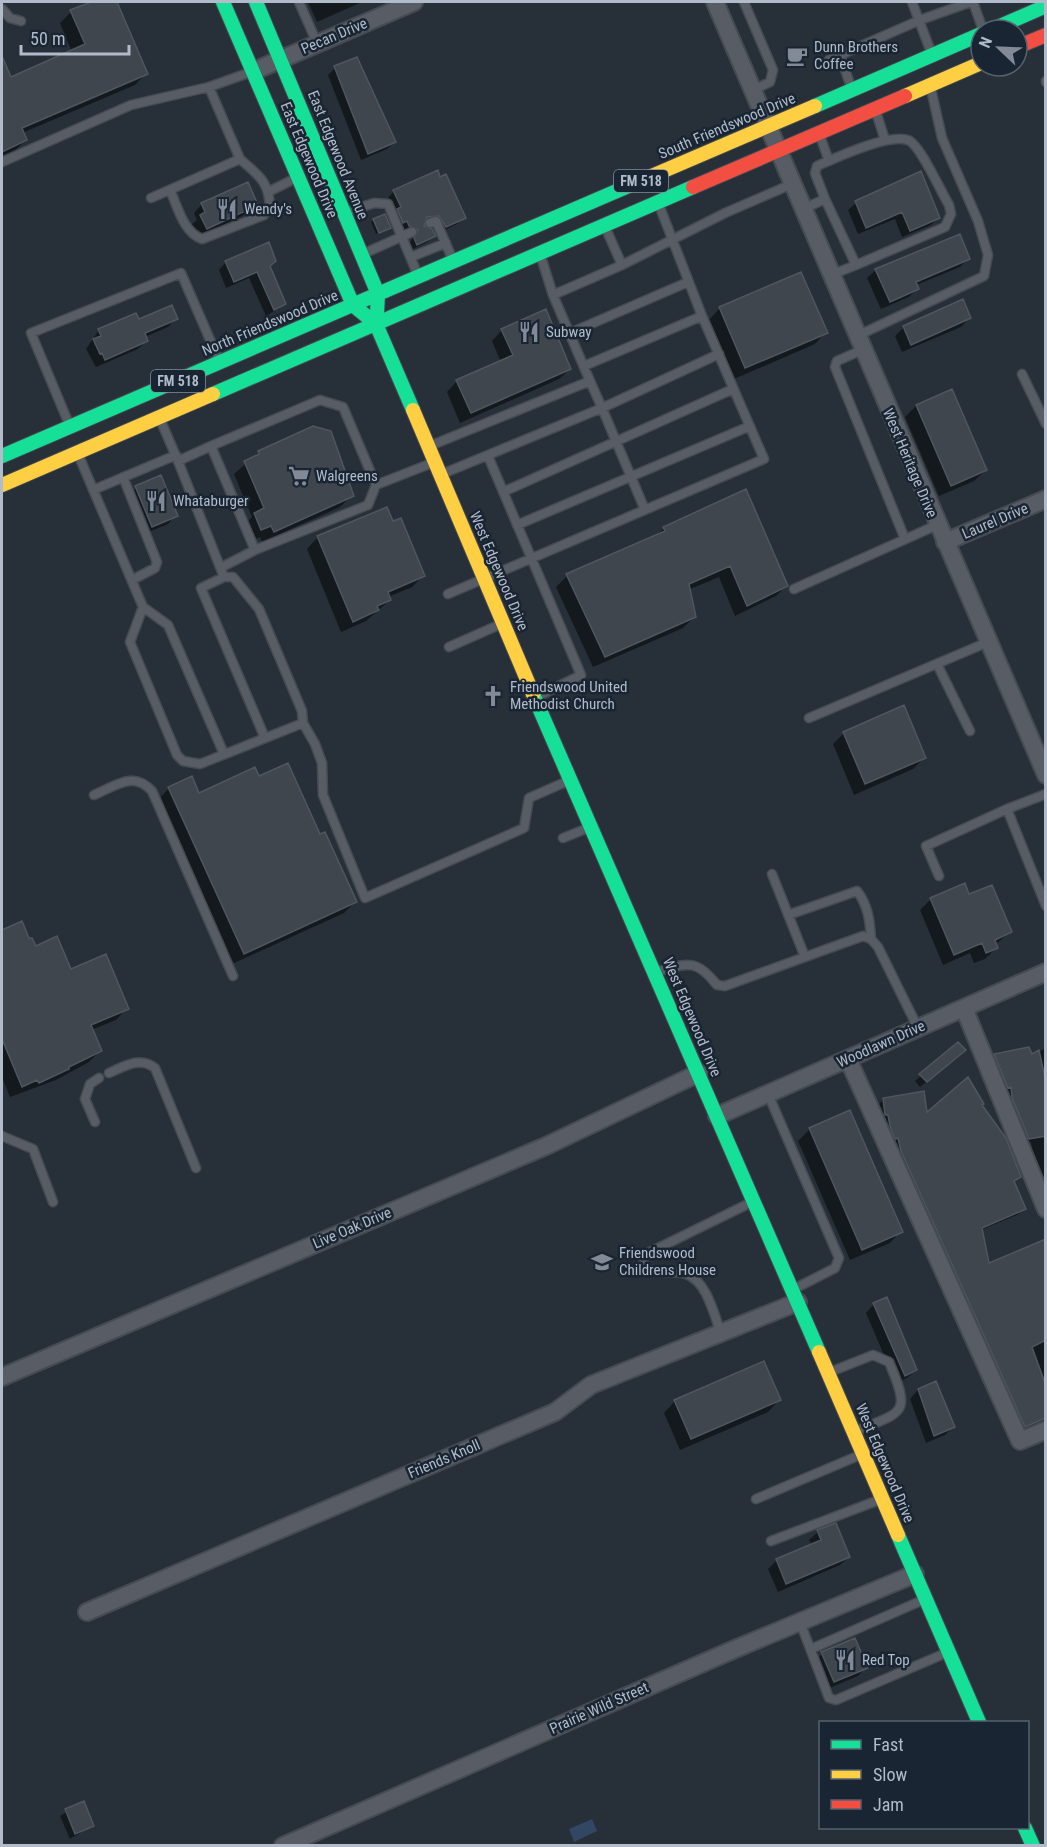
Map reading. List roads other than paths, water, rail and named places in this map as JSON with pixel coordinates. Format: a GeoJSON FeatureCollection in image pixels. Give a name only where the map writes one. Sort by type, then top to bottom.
{"type":"FeatureCollection","features":[{"type":"Feature","properties":{"kind":"main road","name":"East Edgewood Drive"},"geometry":{"type":"LineString","coordinates":[[223,2],[354,305],[376,324]]}},
{"type":"Feature","properties":{"kind":"main road","name":"East Edgewood Avenue"},"geometry":{"type":"LineString","coordinates":[[256,2],[378,294],[376,324]]}},
{"type":"Feature","properties":{"kind":"main road"},"geometry":{"type":"LineString","coordinates":[[1018,18],[1046,6]]}},
{"type":"Feature","properties":{"kind":"main road"},"geometry":{"type":"LineString","coordinates":[[1029,42],[1046,35]]}},
{"type":"Feature","properties":{"kind":"main road","name":"South Friendswood Drive"},"geometry":{"type":"LineString","coordinates":[[376,324],[540,253],[600,212],[768,126],[969,39]]}},
{"type":"Feature","properties":{"kind":"main road","name":"South Friendswood Drive"},"geometry":{"type":"LineString","coordinates":[[354,305],[454,261],[600,212],[658,202],[969,68]]}},
{"type":"Feature","properties":{"kind":"main road","name":"North Friendswood Drive"},"geometry":{"type":"LineString","coordinates":[[2,456],[354,305]]}},
{"type":"Feature","properties":{"kind":"main road","name":"FM 518"},"geometry":{"type":"LineString","coordinates":[[2,485],[376,324]]}},
{"type":"Feature","properties":{"kind":"main road","name":"West Edgewood Drive"},"geometry":{"type":"LineString","coordinates":[[376,324],[483,578],[979,1721]]}},
{"type":"Feature","properties":{"kind":"main road"},"geometry":{"type":"LineString","coordinates":[[70,427],[77,451]]}},
{"type":"Feature","properties":{"kind":"main road"},"geometry":{"type":"LineString","coordinates":[[1026,1829],[1033,1845]]}},
{"type":"Feature","properties":{"kind":"street","name":"West Heritage Drive"},"geometry":{"type":"LineString","coordinates":[[715,2],[1046,775]]}},
{"type":"Feature","properties":{"kind":"street","name":"Pecan Drive"},"geometry":{"type":"LineString","coordinates":[[254,71],[404,3]]}},
{"type":"Feature","properties":{"kind":"street","name":"Laurel Drive"},"geometry":{"type":"LineString","coordinates":[[945,542],[1046,499]]}},
{"type":"Feature","properties":{"kind":"street","name":"Woodlawn Drive"},"geometry":{"type":"LineString","coordinates":[[717,1116],[1046,972]]}},
{"type":"Feature","properties":{"kind":"street"},"geometry":{"type":"LineString","coordinates":[[964,1008],[1046,1209]]}},
{"type":"Feature","properties":{"kind":"street"},"geometry":{"type":"LineString","coordinates":[[848,1059],[1020,1441],[1046,1430]]}},
{"type":"Feature","properties":{"kind":"street","name":"Live Oak Drive"},"geometry":{"type":"LineString","coordinates":[[2,1377],[546,1146],[699,1073]]}},
{"type":"Feature","properties":{"kind":"street","name":"Friends Knoll"},"geometry":{"type":"LineString","coordinates":[[87,1612],[555,1412],[591,1385],[721,1333],[795,1296]]}},
{"type":"Feature","properties":{"kind":"street","name":"Prairie Wild Street"},"geometry":{"type":"LineString","coordinates":[[284,1845],[915,1574]]}},
{"type":"Feature","properties":{"kind":"lane"},"geometry":{"type":"LineString","coordinates":[[299,2],[317,43]]}},
{"type":"Feature","properties":{"kind":"lane"},"geometry":{"type":"LineString","coordinates":[[744,2],[773,70],[770,82],[753,90]]}},
{"type":"Feature","properties":{"kind":"lane"},"geometry":{"type":"LineString","coordinates":[[912,2],[933,55]]}},
{"type":"Feature","properties":{"kind":"lane"},"geometry":{"type":"LineString","coordinates":[[830,60],[920,20],[972,2],[978,18]]}},
{"type":"Feature","properties":{"kind":"lane"},"geometry":{"type":"LineString","coordinates":[[2,9],[10,18],[21,21]]}},
{"type":"Feature","properties":{"kind":"lane"},"geometry":{"type":"LineString","coordinates":[[840,55],[853,90]]}},
{"type":"Feature","properties":{"kind":"lane"},"geometry":{"type":"LineString","coordinates":[[2,162],[131,105],[209,87],[254,71]]}},
{"type":"Feature","properties":{"kind":"lane"},"geometry":{"type":"LineString","coordinates":[[905,539],[836,367],[837,361],[860,343],[984,276],[988,255],[978,221],[942,138],[930,84]]}},
{"type":"Feature","properties":{"kind":"lane"},"geometry":{"type":"LineString","coordinates":[[170,190],[188,229],[194,236],[202,239],[264,215],[270,208],[270,191],[259,174],[240,159],[209,87]]}},
{"type":"Feature","properties":{"kind":"lane"},"geometry":{"type":"LineString","coordinates":[[874,108],[885,140]]}},
{"type":"Feature","properties":{"kind":"lane"},"geometry":{"type":"LineString","coordinates":[[818,132],[829,161]]}},
{"type":"Feature","properties":{"kind":"lane"},"geometry":{"type":"LineString","coordinates":[[831,275],[856,265],[945,227],[949,222],[948,205],[914,145],[899,138],[885,140],[817,166],[815,173],[825,199],[856,265]]}},
{"type":"Feature","properties":{"kind":"lane"},"geometry":{"type":"LineString","coordinates":[[151,198],[240,159]]}},
{"type":"Feature","properties":{"kind":"lane"},"geometry":{"type":"LineString","coordinates":[[270,191],[298,177]]}},
{"type":"Feature","properties":{"kind":"lane"},"geometry":{"type":"LineString","coordinates":[[554,295],[792,184]]}},
{"type":"Feature","properties":{"kind":"lane"},"geometry":{"type":"LineString","coordinates":[[803,209],[825,199]]}},
{"type":"Feature","properties":{"kind":"lane"},"geometry":{"type":"LineString","coordinates":[[344,213],[385,202],[391,208],[418,276]]}},
{"type":"Feature","properties":{"kind":"lane"},"geometry":{"type":"LineString","coordinates":[[448,594],[764,459],[702,316],[658,202]]}},
{"type":"Feature","properties":{"kind":"lane"},"geometry":{"type":"LineString","coordinates":[[600,212],[622,265]]}},
{"type":"Feature","properties":{"kind":"lane"},"geometry":{"type":"LineString","coordinates":[[430,223],[436,221],[454,261]]}},
{"type":"Feature","properties":{"kind":"lane"},"geometry":{"type":"LineString","coordinates":[[361,255],[412,232]]}},
{"type":"Feature","properties":{"kind":"lane"},"geometry":{"type":"LineString","coordinates":[[411,257],[446,243]]}},
{"type":"Feature","properties":{"kind":"lane"},"geometry":{"type":"LineString","coordinates":[[540,253],[554,295],[645,510]]}},
{"type":"Feature","properties":{"kind":"lane"},"geometry":{"type":"LineString","coordinates":[[70,427],[31,333],[181,273],[220,363]]}},
{"type":"Feature","properties":{"kind":"lane"},"geometry":{"type":"LineString","coordinates":[[570,333],[688,282]]}},
{"type":"Feature","properties":{"kind":"lane"},"geometry":{"type":"LineString","coordinates":[[584,366],[702,316]]}},
{"type":"Feature","properties":{"kind":"lane"},"geometry":{"type":"LineString","coordinates":[[376,485],[488,456],[602,408],[719,354]]}},
{"type":"Feature","properties":{"kind":"lane"},"geometry":{"type":"LineString","coordinates":[[1022,374],[1046,424]]}},
{"type":"Feature","properties":{"kind":"lane"},"geometry":{"type":"LineString","coordinates":[[429,447],[590,381]]}},
{"type":"Feature","properties":{"kind":"lane"},"geometry":{"type":"LineString","coordinates":[[503,492],[734,389]]}},
{"type":"Feature","properties":{"kind":"lane"},"geometry":{"type":"LineString","coordinates":[[93,490],[212,446],[320,400],[343,407],[376,485],[368,505],[255,550],[222,567]]}},
{"type":"Feature","properties":{"kind":"lane"},"geometry":{"type":"LineString","coordinates":[[159,416],[222,567],[224,577]]}},
{"type":"Feature","properties":{"kind":"lane"},"geometry":{"type":"LineString","coordinates":[[517,525],[750,426]]}},
{"type":"Feature","properties":{"kind":"lane"},"geometry":{"type":"LineString","coordinates":[[212,446],[255,550]]}},
{"type":"Feature","properties":{"kind":"lane"},"geometry":{"type":"LineString","coordinates":[[77,451],[143,607],[168,625],[224,754]]}},
{"type":"Feature","properties":{"kind":"lane"},"geometry":{"type":"LineString","coordinates":[[488,456],[581,675],[535,698]]}},
{"type":"Feature","properties":{"kind":"lane"},"geometry":{"type":"LineString","coordinates":[[123,477],[157,562],[155,568],[132,580]]}},
{"type":"Feature","properties":{"kind":"lane"},"geometry":{"type":"LineString","coordinates":[[794,589],[937,525]]}},
{"type":"Feature","properties":{"kind":"lane"},"geometry":{"type":"LineString","coordinates":[[265,738],[201,588],[224,577],[233,577],[259,609],[302,711],[303,723],[321,756],[323,795],[365,898],[524,828],[529,798],[571,780]]}},
{"type":"Feature","properties":{"kind":"lane"},"geometry":{"type":"LineString","coordinates":[[143,607],[130,642],[177,755],[183,761],[200,765],[303,723]]}},
{"type":"Feature","properties":{"kind":"lane"},"geometry":{"type":"LineString","coordinates":[[449,647],[503,624]]}},
{"type":"Feature","properties":{"kind":"lane"},"geometry":{"type":"LineString","coordinates":[[809,718],[988,642]]}},
{"type":"Feature","properties":{"kind":"lane"},"geometry":{"type":"LineString","coordinates":[[937,664],[970,732]]}},
{"type":"Feature","properties":{"kind":"lane"},"geometry":{"type":"LineString","coordinates":[[94,795],[130,780],[143,781],[152,791],[233,975]]}},
{"type":"Feature","properties":{"kind":"lane"},"geometry":{"type":"LineString","coordinates":[[939,876],[926,846],[1046,794]]}},
{"type":"Feature","properties":{"kind":"lane"},"geometry":{"type":"LineString","coordinates":[[1007,809],[1046,906]]}},
{"type":"Feature","properties":{"kind":"lane"},"geometry":{"type":"LineString","coordinates":[[563,838],[592,826]]}},
{"type":"Feature","properties":{"kind":"lane"},"geometry":{"type":"LineString","coordinates":[[772,874],[805,957]]}},
{"type":"Feature","properties":{"kind":"lane"},"geometry":{"type":"LineString","coordinates":[[788,915],[857,891],[863,898],[869,915],[872,939],[887,963],[918,1028]]}},
{"type":"Feature","properties":{"kind":"lane"},"geometry":{"type":"LineString","coordinates":[[655,972],[690,963],[699,965],[717,985],[725,986],[857,937],[872,939]]}},
{"type":"Feature","properties":{"kind":"lane"},"geometry":{"type":"LineString","coordinates":[[109,1073],[136,1061],[155,1068],[196,1168]]}},
{"type":"Feature","properties":{"kind":"lane"},"geometry":{"type":"LineString","coordinates":[[95,1122],[85,1099],[90,1084],[99,1078]]}},
{"type":"Feature","properties":{"kind":"lane"},"geometry":{"type":"LineString","coordinates":[[768,1094],[839,1258],[835,1268],[795,1296]]}},
{"type":"Feature","properties":{"kind":"lane"},"geometry":{"type":"LineString","coordinates":[[2,1136],[33,1149],[53,1202]]}},
{"type":"Feature","properties":{"kind":"lane"},"geometry":{"type":"LineString","coordinates":[[721,1333],[700,1282],[686,1274],[655,1272],[645,1267],[642,1256],[754,1201]]}},
{"type":"Feature","properties":{"kind":"lane"},"geometry":{"type":"LineString","coordinates":[[828,1373],[873,1355],[889,1362],[894,1372],[902,1392],[903,1406],[896,1415],[854,1432]]}},
{"type":"Feature","properties":{"kind":"lane"},"geometry":{"type":"LineString","coordinates":[[756,1500],[863,1454]]}},
{"type":"Feature","properties":{"kind":"lane"},"geometry":{"type":"LineString","coordinates":[[771,1541],[882,1499]]}},
{"type":"Feature","properties":{"kind":"lane"},"geometry":{"type":"LineString","coordinates":[[811,1649],[926,1599]]}},
{"type":"Feature","properties":{"kind":"lane"},"geometry":{"type":"LineString","coordinates":[[800,1622],[829,1698],[836,1700],[949,1652]]}},
{"type":"Feature","properties":{"kind":"water"},"geometry":{"type":"Polygon","coordinates":[[[592,1819],[597,1831],[574,1842],[569,1829],[592,1819]]]}},
{"type":"Feature","properties":{"kind":"place","name":"Dunn Brothers Coffee"},"geometry":{"type":"Point","coordinates":[797,56]}},
{"type":"Feature","properties":{"kind":"place","name":"Wendy's"},"geometry":{"type":"Point","coordinates":[227,209]}},
{"type":"Feature","properties":{"kind":"place","name":"Subway"},"geometry":{"type":"Point","coordinates":[529,332]}},
{"type":"Feature","properties":{"kind":"place","name":"Walgreens"},"geometry":{"type":"Point","coordinates":[299,476]}},
{"type":"Feature","properties":{"kind":"place","name":"Whataburger"},"geometry":{"type":"Point","coordinates":[156,501]}},
{"type":"Feature","properties":{"kind":"place","name":"Friendswood United Methodist Church"},"geometry":{"type":"Point","coordinates":[493,696]}},
{"type":"Feature","properties":{"kind":"place","name":"Friendswood Childrens House"},"geometry":{"type":"Point","coordinates":[602,1262]}},
{"type":"Feature","properties":{"kind":"place","name":"Red Top"},"geometry":{"type":"Point","coordinates":[845,1660]}}]}
